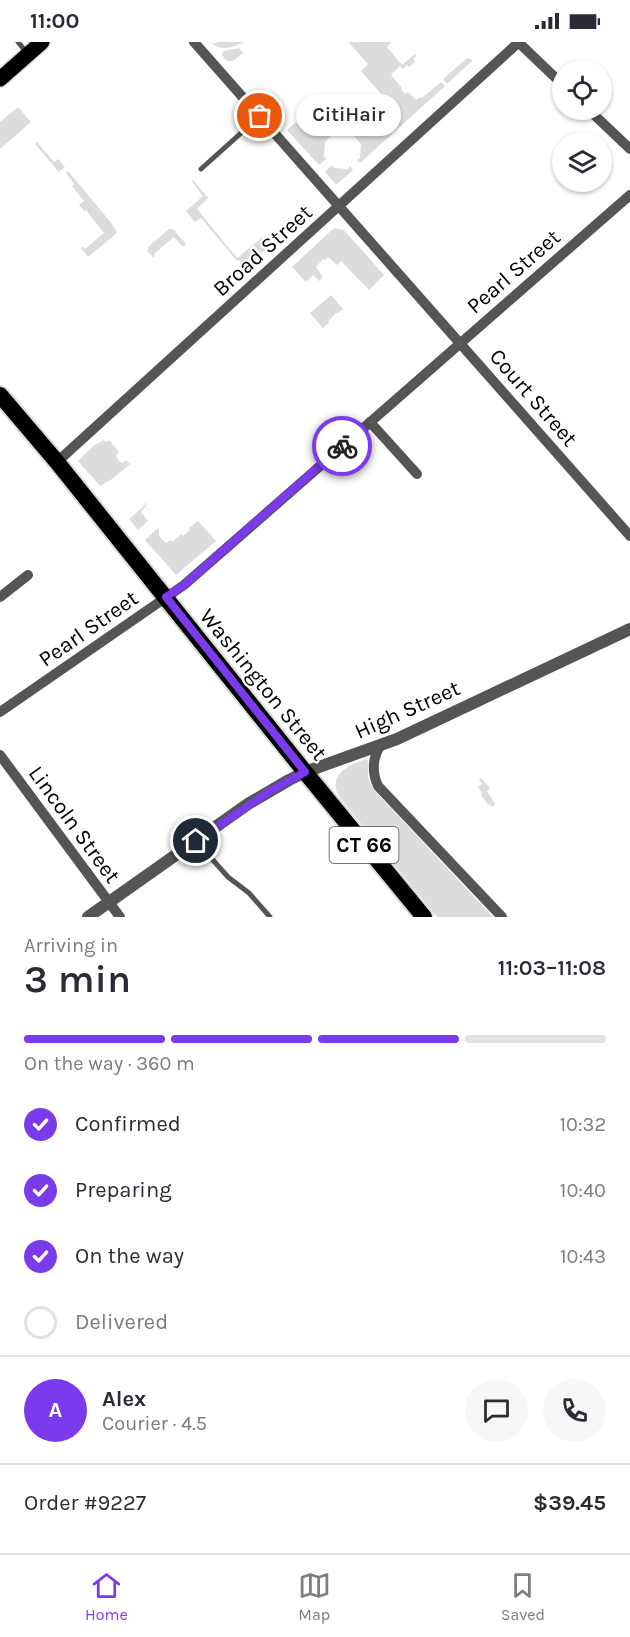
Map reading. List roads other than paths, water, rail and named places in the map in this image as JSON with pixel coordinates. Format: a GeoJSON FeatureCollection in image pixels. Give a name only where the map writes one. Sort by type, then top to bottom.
{"type":"FeatureCollection","features":[{"type":"Feature","properties":{"kind":"highway","name":"Washington Street"},"geometry":{"type":"LineString","coordinates":[[0,395],[57,462],[424,917]]}},
{"type":"Feature","properties":{"kind":"main road"},"geometry":{"type":"LineString","coordinates":[[0,79],[42,42]]}},
{"type":"Feature","properties":{"kind":"street","name":"Court Street"},"geometry":{"type":"LineString","coordinates":[[194,42],[630,536]]}},
{"type":"Feature","properties":{"kind":"street"},"geometry":{"type":"LineString","coordinates":[[519,42],[552,74]]}},
{"type":"Feature","properties":{"kind":"street","name":"Broad Street"},"geometry":{"type":"LineString","coordinates":[[57,462],[519,42]]}},
{"type":"Feature","properties":{"kind":"street"},"geometry":{"type":"LineString","coordinates":[[600,120],[630,149]]}},
{"type":"Feature","properties":{"kind":"street","name":"Pearl Street"},"geometry":{"type":"LineString","coordinates":[[0,712],[184,585],[630,195]]}},
{"type":"Feature","properties":{"kind":"street"},"geometry":{"type":"LineString","coordinates":[[370,422],[417,474]]}},
{"type":"Feature","properties":{"kind":"street"},"geometry":{"type":"LineString","coordinates":[[0,597],[28,575]]}},
{"type":"Feature","properties":{"kind":"street","name":"High Street"},"geometry":{"type":"LineString","coordinates":[[88,917],[255,800],[305,772],[418,729],[630,629]]}},
{"type":"Feature","properties":{"kind":"street"},"geometry":{"type":"LineString","coordinates":[[381,745],[375,757],[375,778],[378,786],[502,917]]}},
{"type":"Feature","properties":{"kind":"street","name":"Lincoln Street"},"geometry":{"type":"LineString","coordinates":[[0,755],[120,917]]}},
{"type":"Feature","properties":{"kind":"lane"},"geometry":{"type":"LineString","coordinates":[[18,42],[28,54]]}},
{"type":"Feature","properties":{"kind":"lane"},"geometry":{"type":"LineString","coordinates":[[201,169],[260,116]]}},
{"type":"Feature","properties":{"kind":"lane"},"geometry":{"type":"LineString","coordinates":[[196,841],[270,917]]}},
{"type":"Feature","properties":{"kind":"place","name":"CitiHair"},"geometry":{"type":"Point","coordinates":[260,116]}}]}
